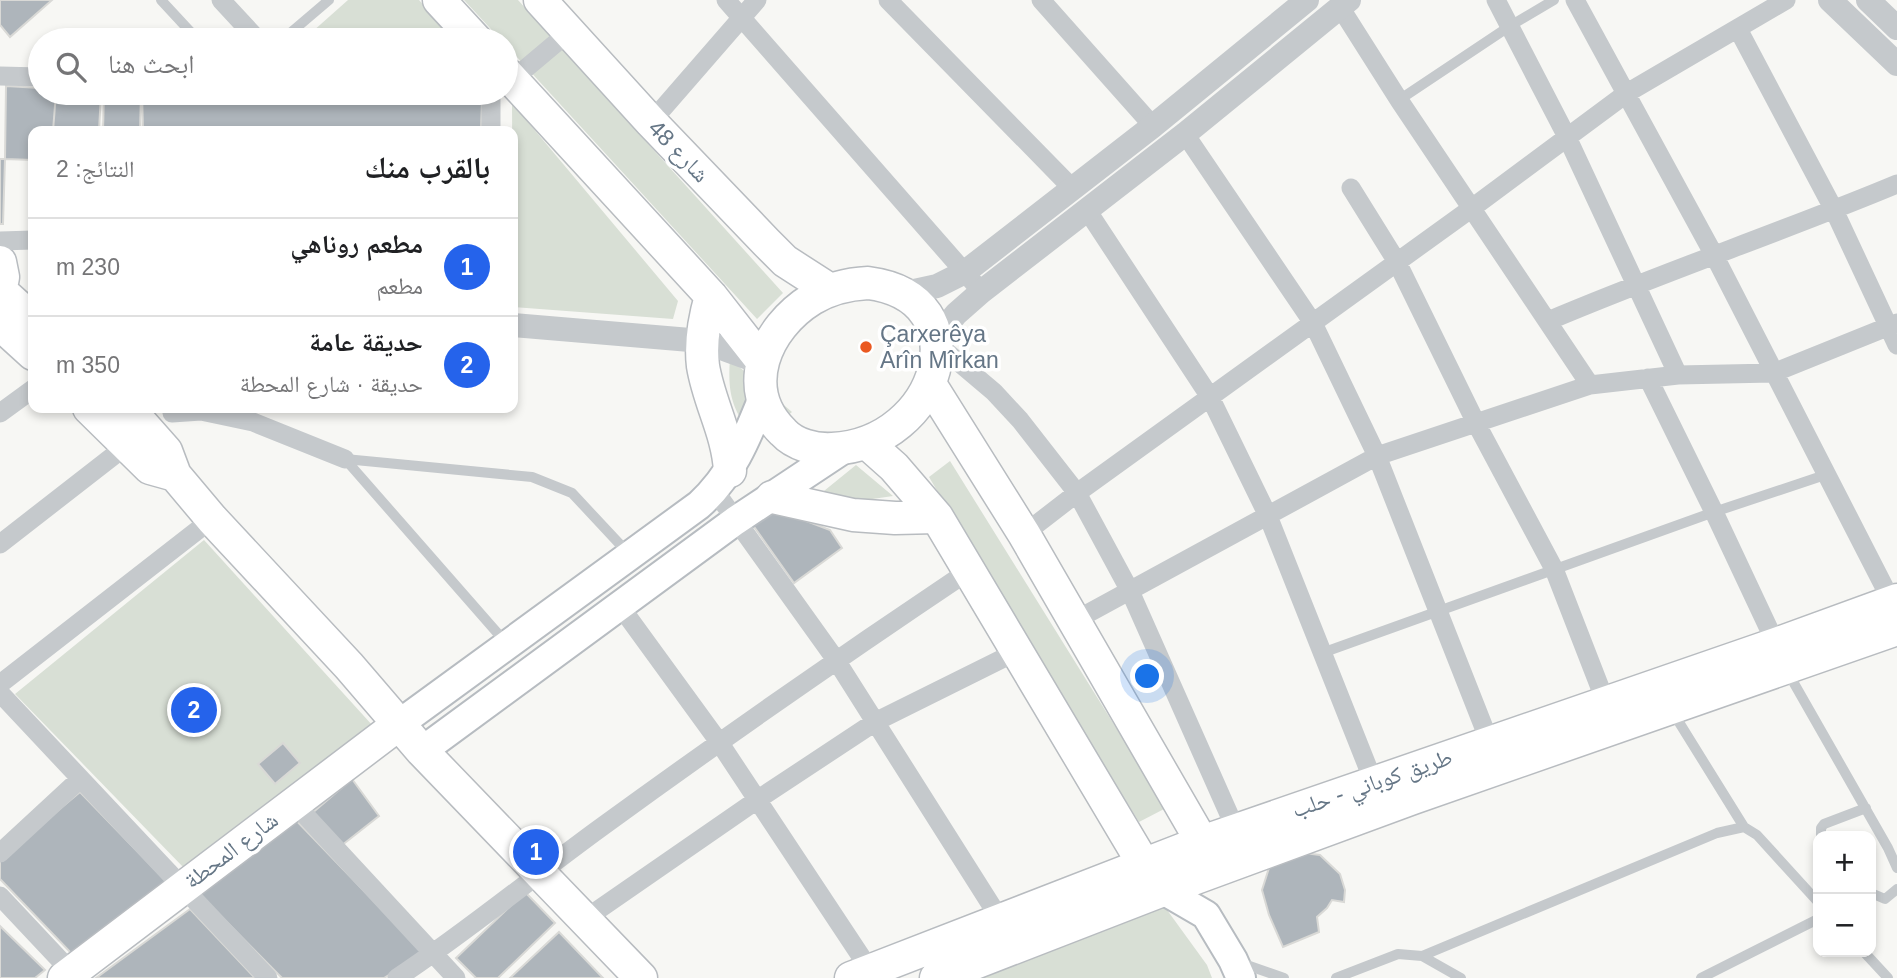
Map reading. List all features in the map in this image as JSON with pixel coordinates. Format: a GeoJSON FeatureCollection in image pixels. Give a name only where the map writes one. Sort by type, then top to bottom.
{"type":"FeatureCollection","features":[{"type":"Feature","properties":{"kind":"main road"},"geometry":{"type":"LineString","coordinates":[[439,0],[464,28]]}},
{"type":"Feature","properties":{"kind":"main road","name":"48 شارع"},"geometry":{"type":"LineString","coordinates":[[540,0],[651,122],[785,261],[830,290]]}},
{"type":"Feature","properties":{"kind":"main road"},"geometry":{"type":"LineString","coordinates":[[518,97],[711,296],[762,362]]}},
{"type":"Feature","properties":{"kind":"main road"},"geometry":{"type":"LineString","coordinates":[[0,262],[3,277],[0,292],[28,316]]}},
{"type":"Feature","properties":{"kind":"main road"},"geometry":{"type":"LineString","coordinates":[[422,751],[736,521],[856,446],[887,434],[905,421],[930,384],[936,363],[936,341],[931,323],[920,306],[905,293],[887,285],[848,284],[830,290],[812,299],[781,326],[770,342],[762,362],[762,400],[771,420],[786,435],[804,445],[824,449],[856,446],[894,467],[937,517],[1143,863],[1163,890],[1206,915],[1237,969]]}},
{"type":"Feature","properties":{"kind":"main road"},"geometry":{"type":"LineString","coordinates":[[711,296],[704,318],[702,341],[704,367],[725,435],[723,481]]}},
{"type":"Feature","properties":{"kind":"main road"},"geometry":{"type":"LineString","coordinates":[[0,324],[28,349]]}},
{"type":"Feature","properties":{"kind":"main road"},"geometry":{"type":"LineString","coordinates":[[930,384],[1024,534],[1202,842],[1212,872],[1206,915]]}},
{"type":"Feature","properties":{"kind":"main road"},"geometry":{"type":"LineString","coordinates":[[399,724],[631,556],[723,481],[742,449],[762,400]]}},
{"type":"Feature","properties":{"kind":"main road"},"geometry":{"type":"LineString","coordinates":[[94,413],[150,468],[175,475]]}},
{"type":"Feature","properties":{"kind":"main road"},"geometry":{"type":"LineString","coordinates":[[132,413],[166,451],[175,475],[212,519],[349,666],[422,751],[641,978]]}},
{"type":"Feature","properties":{"kind":"main road"},"geometry":{"type":"LineString","coordinates":[[772,497],[853,515],[895,519],[937,517]]}},
{"type":"Feature","properties":{"kind":"main road","name":"طريق كوباني - حلب"},"geometry":{"type":"LineString","coordinates":[[861,974],[1143,863],[1236,830],[1606,703],[1813,645],[1895,610]]}},
{"type":"Feature","properties":{"kind":"main road","name":"طريق كوباني - حلب"},"geometry":{"type":"LineString","coordinates":[[936,978],[1163,890],[1413,798],[1670,708],[1780,656]]}},
{"type":"Feature","properties":{"kind":"main road","name":"شارع المحطة"},"geometry":{"type":"LineString","coordinates":[[71,976],[182,887],[399,724]]}},
{"type":"Feature","properties":{"kind":"street"},"geometry":{"type":"LineString","coordinates":[[221,0],[247,28]]}},
{"type":"Feature","properties":{"kind":"street"},"geometry":{"type":"LineString","coordinates":[[726,0],[981,292]]}},
{"type":"Feature","properties":{"kind":"street"},"geometry":{"type":"LineString","coordinates":[[651,122],[757,0]]}},
{"type":"Feature","properties":{"kind":"street"},"geometry":{"type":"LineString","coordinates":[[888,0],[1072,188]]}},
{"type":"Feature","properties":{"kind":"street"},"geometry":{"type":"LineString","coordinates":[[1041,0],[1153,126]]}},
{"type":"Feature","properties":{"kind":"street"},"geometry":{"type":"LineString","coordinates":[[905,293],[937,286],[965,272],[1153,126],[1307,0]]}},
{"type":"Feature","properties":{"kind":"street"},"geometry":{"type":"LineString","coordinates":[[1496,0],[1567,137],[1678,374]]}},
{"type":"Feature","properties":{"kind":"street"},"geometry":{"type":"LineString","coordinates":[[1575,0],[1714,254],[1895,610]]}},
{"type":"Feature","properties":{"kind":"street"},"geometry":{"type":"LineString","coordinates":[[1024,534],[1627,93],[1786,0]]}},
{"type":"Feature","properties":{"kind":"street"},"geometry":{"type":"LineString","coordinates":[[1830,0],[1897,64]]}},
{"type":"Feature","properties":{"kind":"street"},"geometry":{"type":"LineString","coordinates":[[1868,0],[1897,28]]}},
{"type":"Feature","properties":{"kind":"street"},"geometry":{"type":"LineString","coordinates":[[1236,830],[1130,591],[1077,493],[1020,420],[994,392],[936,341],[956,314],[1345,4],[1399,100],[1590,386]]}},
{"type":"Feature","properties":{"kind":"street"},"geometry":{"type":"LineString","coordinates":[[1738,29],[1892,325],[1897,345]]}},
{"type":"Feature","properties":{"kind":"street"},"geometry":{"type":"LineString","coordinates":[[518,72],[569,32]]}},
{"type":"Feature","properties":{"kind":"street"},"geometry":{"type":"LineString","coordinates":[[0,76],[28,77]]}},
{"type":"Feature","properties":{"kind":"street"},"geometry":{"type":"LineString","coordinates":[[492,126],[498,105]]}},
{"type":"Feature","properties":{"kind":"street"},"geometry":{"type":"LineString","coordinates":[[1185,134],[1313,323],[1377,456],[1490,743]]}},
{"type":"Feature","properties":{"kind":"street"},"geometry":{"type":"LineString","coordinates":[[1548,321],[1636,284],[1897,184]]}},
{"type":"Feature","properties":{"kind":"street"},"geometry":{"type":"LineString","coordinates":[[1352,188],[1397,262],[1476,423],[1554,569],[1606,703]]}},
{"type":"Feature","properties":{"kind":"street"},"geometry":{"type":"LineString","coordinates":[[1087,210],[1210,397],[1268,516],[1374,783]]}},
{"type":"Feature","properties":{"kind":"street"},"geometry":{"type":"LineString","coordinates":[[0,241],[28,240]]}},
{"type":"Feature","properties":{"kind":"street"},"geometry":{"type":"LineString","coordinates":[[0,292],[28,297]]}},
{"type":"Feature","properties":{"kind":"street"},"geometry":{"type":"LineString","coordinates":[[518,325],[702,341],[762,362]]}},
{"type":"Feature","properties":{"kind":"street"},"geometry":{"type":"LineString","coordinates":[[1074,621],[1377,456],[1590,386],[1678,374],[1773,373],[1892,325]]}},
{"type":"Feature","properties":{"kind":"street"},"geometry":{"type":"LineString","coordinates":[[1648,378],[1714,512],[1780,656]]}},
{"type":"Feature","properties":{"kind":"street"},"geometry":{"type":"LineString","coordinates":[[0,413],[28,393]]}},
{"type":"Feature","properties":{"kind":"street"},"geometry":{"type":"LineString","coordinates":[[172,413],[175,475]]}},
{"type":"Feature","properties":{"kind":"street"},"geometry":{"type":"LineString","coordinates":[[210,413],[253,422],[345,459]]}},
{"type":"Feature","properties":{"kind":"street"},"geometry":{"type":"LineString","coordinates":[[0,544],[126,446]]}},
{"type":"Feature","properties":{"kind":"street"},"geometry":{"type":"LineString","coordinates":[[723,481],[736,521],[836,660],[1000,919]]}},
{"type":"Feature","properties":{"kind":"street"},"geometry":{"type":"LineString","coordinates":[[0,684],[212,519]]}},
{"type":"Feature","properties":{"kind":"street"},"geometry":{"type":"LineString","coordinates":[[397,978],[434,954],[540,872],[719,742],[970,570]]}},
{"type":"Feature","properties":{"kind":"street"},"geometry":{"type":"LineString","coordinates":[[620,606],[719,742],[757,800],[861,974]]}},
{"type":"Feature","properties":{"kind":"street"},"geometry":{"type":"LineString","coordinates":[[585,919],[875,722],[1018,651]]}},
{"type":"Feature","properties":{"kind":"street"},"geometry":{"type":"LineString","coordinates":[[0,693],[268,978]]}},
{"type":"Feature","properties":{"kind":"street"},"geometry":{"type":"LineString","coordinates":[[0,853],[80,779]]}},
{"type":"Feature","properties":{"kind":"street"},"geometry":{"type":"LineString","coordinates":[[293,803],[456,978]]}},
{"type":"Feature","properties":{"kind":"street"},"geometry":{"type":"LineString","coordinates":[[0,896],[71,976]]}},
{"type":"Feature","properties":{"kind":"lane"},"geometry":{"type":"LineString","coordinates":[[161,0],[187,28]]}},
{"type":"Feature","properties":{"kind":"lane"},"geometry":{"type":"LineString","coordinates":[[296,28],[330,0]]}},
{"type":"Feature","properties":{"kind":"lane"},"geometry":{"type":"LineString","coordinates":[[1399,100],[1554,0]]}},
{"type":"Feature","properties":{"kind":"lane"},"geometry":{"type":"LineString","coordinates":[[345,459],[532,477],[572,493],[631,556]]}},
{"type":"Feature","properties":{"kind":"lane"},"geometry":{"type":"LineString","coordinates":[[345,459],[508,644]]}},
{"type":"Feature","properties":{"kind":"lane"},"geometry":{"type":"LineString","coordinates":[[1322,653],[1714,512],[1825,475]]}},
{"type":"Feature","properties":{"kind":"lane"},"geometry":{"type":"LineString","coordinates":[[1780,656],[1897,868]]}},
{"type":"Feature","properties":{"kind":"lane"},"geometry":{"type":"LineString","coordinates":[[1670,708],[1744,827],[1757,835],[1813,897]]}},
{"type":"Feature","properties":{"kind":"lane"},"geometry":{"type":"LineString","coordinates":[[1821,831],[1824,824],[1866,808]]}},
{"type":"Feature","properties":{"kind":"lane"},"geometry":{"type":"LineString","coordinates":[[1422,956],[1717,833],[1744,827]]}},
{"type":"Feature","properties":{"kind":"lane"},"geometry":{"type":"LineString","coordinates":[[1874,894],[1885,898],[1897,890]]}},
{"type":"Feature","properties":{"kind":"lane"},"geometry":{"type":"LineString","coordinates":[[1701,978],[1813,922]]}},
{"type":"Feature","properties":{"kind":"lane"},"geometry":{"type":"LineString","coordinates":[[1336,978],[1398,954],[1422,956],[1461,978]]}},
{"type":"Feature","properties":{"kind":"lane"},"geometry":{"type":"LineString","coordinates":[[1869,957],[1888,978]]}},
{"type":"Feature","properties":{"kind":"lane"},"geometry":{"type":"LineString","coordinates":[[1237,969],[1284,978]]}},
{"type":"Feature","properties":{"kind":"shaded area"},"geometry":{"type":"Polygon","coordinates":[[[348,0],[419,0],[444,28],[316,28],[348,0]]]}},
{"type":"Feature","properties":{"kind":"shaded area"},"geometry":{"type":"Polygon","coordinates":[[[464,0],[518,0],[783,293],[757,319],[518,58],[518,28],[490,28],[464,0]]]}},
{"type":"Feature","properties":{"kind":"shaded area"},"geometry":{"type":"Polygon","coordinates":[[[514,105],[678,301],[673,319],[518,307],[518,126],[512,126],[514,105]]]}},
{"type":"Feature","properties":{"kind":"shaded area"},"geometry":{"type":"Polygon","coordinates":[[[730,359],[792,412],[756,442],[734,404],[730,384],[730,359]]]}},
{"type":"Feature","properties":{"kind":"shaded area"},"geometry":{"type":"Polygon","coordinates":[[[950,461],[1166,808],[1139,822],[929,477],[950,461]]]}},
{"type":"Feature","properties":{"kind":"shaded area"},"geometry":{"type":"Polygon","coordinates":[[[856,465],[893,496],[859,501],[819,495],[856,465]]]}},
{"type":"Feature","properties":{"kind":"shaded area"},"geometry":{"type":"Polygon","coordinates":[[[204,540],[373,726],[184,868],[15,694],[204,540]]]}},
{"type":"Feature","properties":{"kind":"shaded area"},"geometry":{"type":"Polygon","coordinates":[[[1162,903],[1207,965],[1212,978],[976,978],[1162,903]]]}},
{"type":"Feature","properties":{"kind":"building"},"geometry":{"type":"Polygon","coordinates":[[[0,0],[52,0],[10,37],[0,25],[0,0]]]}},
{"type":"Feature","properties":{"kind":"building"},"geometry":{"type":"Polygon","coordinates":[[[6,86],[28,87],[28,105],[55,105],[53,126],[28,126],[28,160],[5,159],[6,86]]]}},
{"type":"Feature","properties":{"kind":"building"},"geometry":{"type":"Polygon","coordinates":[[[55,105],[100,105],[99,126],[53,126],[55,105]]]}},
{"type":"Feature","properties":{"kind":"building"},"geometry":{"type":"Polygon","coordinates":[[[104,105],[141,105],[140,126],[103,126],[104,105]]]}},
{"type":"Feature","properties":{"kind":"building"},"geometry":{"type":"Polygon","coordinates":[[[142,105],[482,105],[481,126],[143,126],[142,105]]]}},
{"type":"Feature","properties":{"kind":"building"},"geometry":{"type":"Polygon","coordinates":[[[0,159],[5,159],[3,224],[0,224],[0,159]]]}},
{"type":"Feature","properties":{"kind":"building"},"geometry":{"type":"Polygon","coordinates":[[[773,503],[796,517],[830,530],[842,548],[794,583],[750,521],[773,503]]]}},
{"type":"Feature","properties":{"kind":"building"},"geometry":{"type":"Polygon","coordinates":[[[283,743],[300,763],[275,784],[258,764],[283,743]]]}},
{"type":"Feature","properties":{"kind":"building"},"geometry":{"type":"Polygon","coordinates":[[[352,779],[379,816],[341,846],[311,814],[352,779]]]}},
{"type":"Feature","properties":{"kind":"building"},"geometry":{"type":"Polygon","coordinates":[[[80,792],[168,883],[72,954],[0,879],[0,859],[80,792]]]}},
{"type":"Feature","properties":{"kind":"building"},"geometry":{"type":"Polygon","coordinates":[[[289,813],[424,953],[384,978],[282,978],[196,891],[289,813]]]}},
{"type":"Feature","properties":{"kind":"building"},"geometry":{"type":"Polygon","coordinates":[[[1296,852],[1320,855],[1340,874],[1345,890],[1344,902],[1332,900],[1317,917],[1319,932],[1283,947],[1262,890],[1269,868],[1296,852]]]}},
{"type":"Feature","properties":{"kind":"building"},"geometry":{"type":"Polygon","coordinates":[[[525,892],[555,923],[498,978],[476,978],[456,958],[525,892]]]}},
{"type":"Feature","properties":{"kind":"building"},"geometry":{"type":"Polygon","coordinates":[[[190,909],[255,978],[96,978],[190,909]]]}},
{"type":"Feature","properties":{"kind":"building"},"geometry":{"type":"Polygon","coordinates":[[[0,926],[45,970],[35,978],[0,978],[0,926]]]}},
{"type":"Feature","properties":{"kind":"building"},"geometry":{"type":"Polygon","coordinates":[[[559,932],[603,978],[510,978],[559,932]]]}},
{"type":"Feature","properties":{"kind":"place","name":"Çarxerêya Arîn Mîrkan"},"geometry":{"type":"Point","coordinates":[866,347]}},
{"type":"Feature","properties":{"kind":"place","name":"حديقة عامة"},"geometry":{"type":"Point","coordinates":[194,710]}},
{"type":"Feature","properties":{"kind":"place","name":"مطعم روناهي"},"geometry":{"type":"Point","coordinates":[536,852]}}]}
